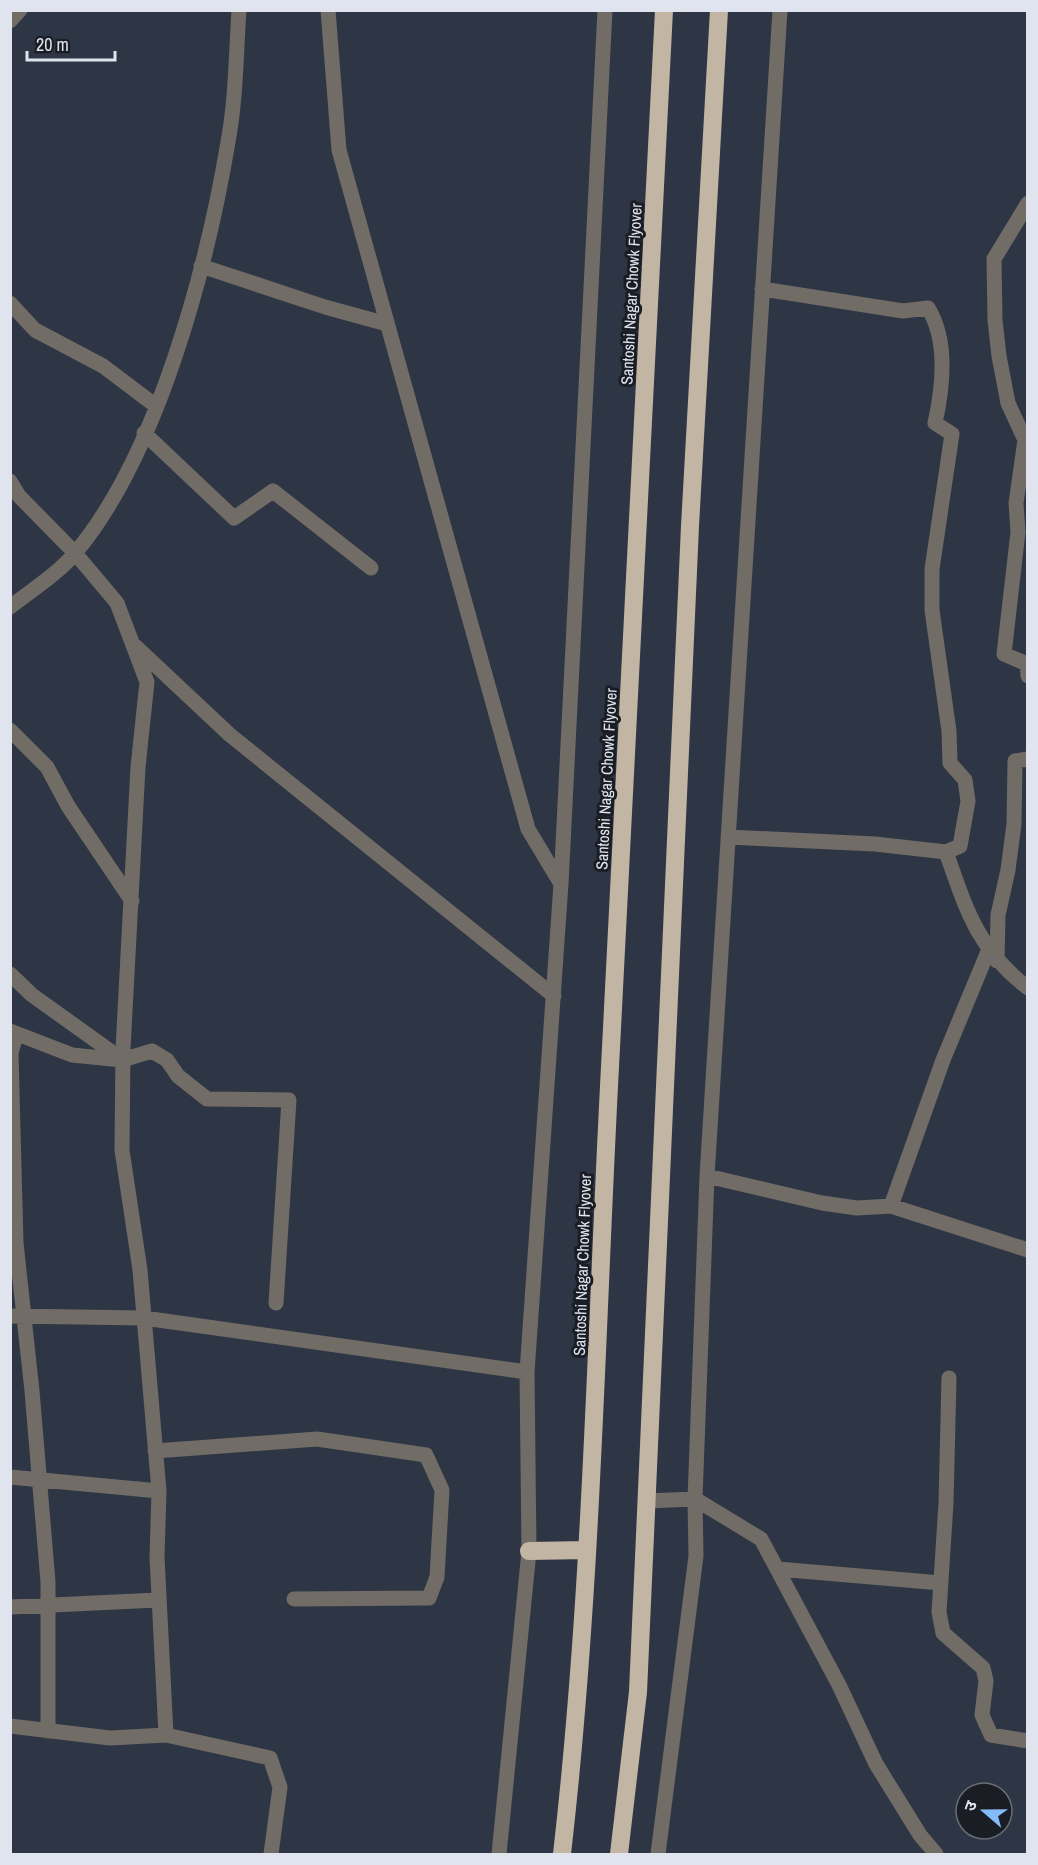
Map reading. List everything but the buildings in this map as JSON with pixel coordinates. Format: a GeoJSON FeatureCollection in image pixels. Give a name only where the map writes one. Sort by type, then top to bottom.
{"type":"FeatureCollection","features":[{"type":"Feature","properties":{"kind":"highway","name":"Santoshi Nagar Chowk Flyover"},"geometry":{"type":"LineString","coordinates":[[562,1854],[575,1736],[586,1550],[664,10]]}},
{"type":"Feature","properties":{"kind":"highway"},"geometry":{"type":"LineString","coordinates":[[619,1854],[638,1692],[690,526],[718,10]]}},
{"type":"Feature","properties":{"kind":"highway"},"geometry":{"type":"LineString","coordinates":[[529,1551],[586,1550]]}},
{"type":"Feature","properties":{"kind":"street"},"geometry":{"type":"LineString","coordinates":[[10,21],[20,10]]}},
{"type":"Feature","properties":{"kind":"street"},"geometry":{"type":"LineString","coordinates":[[10,608],[75,553],[117,494],[156,406],[195,292],[229,140],[239,10]]}},
{"type":"Feature","properties":{"kind":"street"},"geometry":{"type":"LineString","coordinates":[[328,10],[339,150],[528,829],[561,884]]}},
{"type":"Feature","properties":{"kind":"street"},"geometry":{"type":"LineString","coordinates":[[499,1854],[529,1551],[527,1371],[554,996],[556,929],[561,884],[605,10]]}},
{"type":"Feature","properties":{"kind":"street"},"geometry":{"type":"LineString","coordinates":[[658,1854],[696,1556],[695,1499],[707,1176],[780,10]]}},
{"type":"Feature","properties":{"kind":"street"},"geometry":{"type":"LineString","coordinates":[[1028,203],[994,259],[994,269],[999,356],[1008,403],[1024,440],[1016,503],[1018,532],[1004,654],[1027,663],[1028,676]]}},
{"type":"Feature","properties":{"kind":"street"},"geometry":{"type":"LineString","coordinates":[[201,266],[325,307],[387,324]]}},
{"type":"Feature","properties":{"kind":"street"},"geometry":{"type":"LineString","coordinates":[[728,837],[875,844],[946,852],[960,846],[968,801],[965,780],[950,763],[949,731],[932,610],[932,569],[952,434],[935,423],[941,398],[937,322],[928,308],[903,311],[762,289]]}},
{"type":"Feature","properties":{"kind":"street"},"geometry":{"type":"LineString","coordinates":[[10,303],[35,330],[103,366],[156,406]]}},
{"type":"Feature","properties":{"kind":"street"},"geometry":{"type":"LineString","coordinates":[[144,433],[234,518],[273,491],[371,568]]}},
{"type":"Feature","properties":{"kind":"street"},"geometry":{"type":"LineString","coordinates":[[10,482],[19,495],[75,553],[117,603],[129,640],[147,682],[138,767],[123,1060],[122,1150],[140,1270],[159,1491],[158,1600],[166,1735]]}},
{"type":"Feature","properties":{"kind":"street"},"geometry":{"type":"LineString","coordinates":[[129,640],[230,735],[554,996]]}},
{"type":"Feature","properties":{"kind":"street"},"geometry":{"type":"LineString","coordinates":[[10,730],[47,767],[68,806],[132,901]]}},
{"type":"Feature","properties":{"kind":"street"},"geometry":{"type":"LineString","coordinates":[[891,1206],[943,1060],[993,955],[1014,824],[1015,761],[1028,759]]}},
{"type":"Feature","properties":{"kind":"street"},"geometry":{"type":"LineString","coordinates":[[946,852],[970,921],[1003,969],[1028,988]]}},
{"type":"Feature","properties":{"kind":"street"},"geometry":{"type":"LineString","coordinates":[[10,974],[32,995],[123,1060]]}},
{"type":"Feature","properties":{"kind":"street"},"geometry":{"type":"LineString","coordinates":[[48,1731],[48,1607],[40,1481],[17,1316],[11,1053],[13,1033],[72,1055],[123,1060],[152,1051],[167,1060],[178,1076],[207,1100],[289,1100],[276,1303]]}},
{"type":"Feature","properties":{"kind":"street"},"geometry":{"type":"LineString","coordinates":[[707,1176],[822,1203],[857,1208],[891,1206],[1028,1250]]}},
{"type":"Feature","properties":{"kind":"street"},"geometry":{"type":"LineString","coordinates":[[17,1316],[144,1318],[527,1371]]}},
{"type":"Feature","properties":{"kind":"street"},"geometry":{"type":"LineString","coordinates":[[949,1378],[939,1612],[943,1633],[983,1668],[986,1681],[982,1715],[991,1736],[1028,1741]]}},
{"type":"Feature","properties":{"kind":"street"},"geometry":{"type":"LineString","coordinates":[[155,1451],[317,1438],[426,1455],[442,1490],[437,1577],[429,1598],[294,1599]]}},
{"type":"Feature","properties":{"kind":"street"},"geometry":{"type":"LineString","coordinates":[[10,1478],[159,1491]]}},
{"type":"Feature","properties":{"kind":"street"},"geometry":{"type":"LineString","coordinates":[[646,1501],[695,1499],[762,1539],[839,1685],[876,1764],[920,1835],[936,1854]]}},
{"type":"Feature","properties":{"kind":"street"},"geometry":{"type":"LineString","coordinates":[[778,1569],[941,1583]]}},
{"type":"Feature","properties":{"kind":"street"},"geometry":{"type":"LineString","coordinates":[[10,1607],[158,1600]]}},
{"type":"Feature","properties":{"kind":"street"},"geometry":{"type":"LineString","coordinates":[[10,1726],[110,1738],[166,1735],[270,1758],[280,1787],[271,1854]]}}]}
